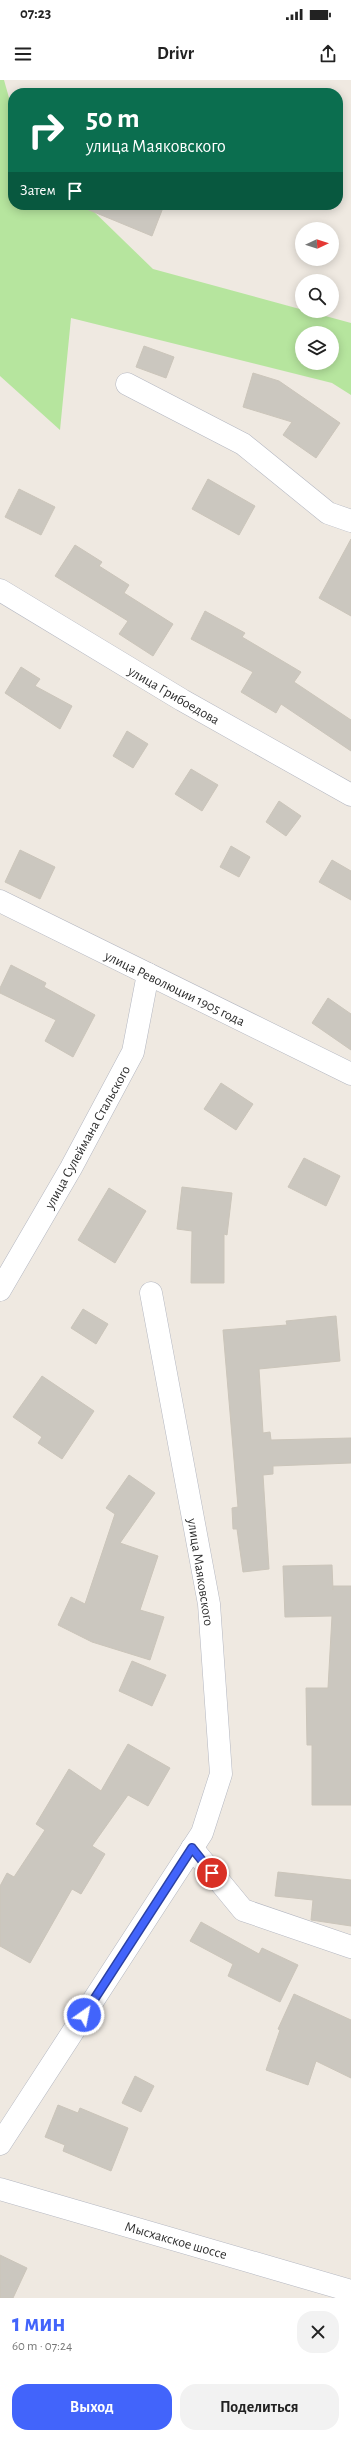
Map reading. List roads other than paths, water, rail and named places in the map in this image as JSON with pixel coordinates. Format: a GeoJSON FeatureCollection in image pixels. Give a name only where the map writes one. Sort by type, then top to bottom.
{"type":"FeatureCollection","features":[{"type":"Feature","properties":{"kind":"street"},"geometry":{"type":"LineString","coordinates":[[127,384],[243,444],[328,513],[351,521]]}},
{"type":"Feature","properties":{"kind":"street","name":"улица Грибоедова"},"geometry":{"type":"LineString","coordinates":[[0,590],[182,700],[351,795]]}},
{"type":"Feature","properties":{"kind":"street","name":"улица Революции 1905 года"},"geometry":{"type":"LineString","coordinates":[[0,901],[351,1074]]}},
{"type":"Feature","properties":{"kind":"street","name":"улица Сулеймана Стальского"},"geometry":{"type":"LineString","coordinates":[[0,1290],[71,1168],[133,1052],[148,974]]}},
{"type":"Feature","properties":{"kind":"street","name":"улица Маяковского"},"geometry":{"type":"LineString","coordinates":[[0,2144],[202,1833],[221,1774],[209,1611],[151,1293]]}},
{"type":"Feature","properties":{"kind":"street"},"geometry":{"type":"LineString","coordinates":[[192,1848],[243,1910],[351,1947]]}},
{"type":"Feature","properties":{"kind":"street","name":"Мысхакское шоссе"},"geometry":{"type":"LineString","coordinates":[[0,2189],[351,2291]]}}]}
